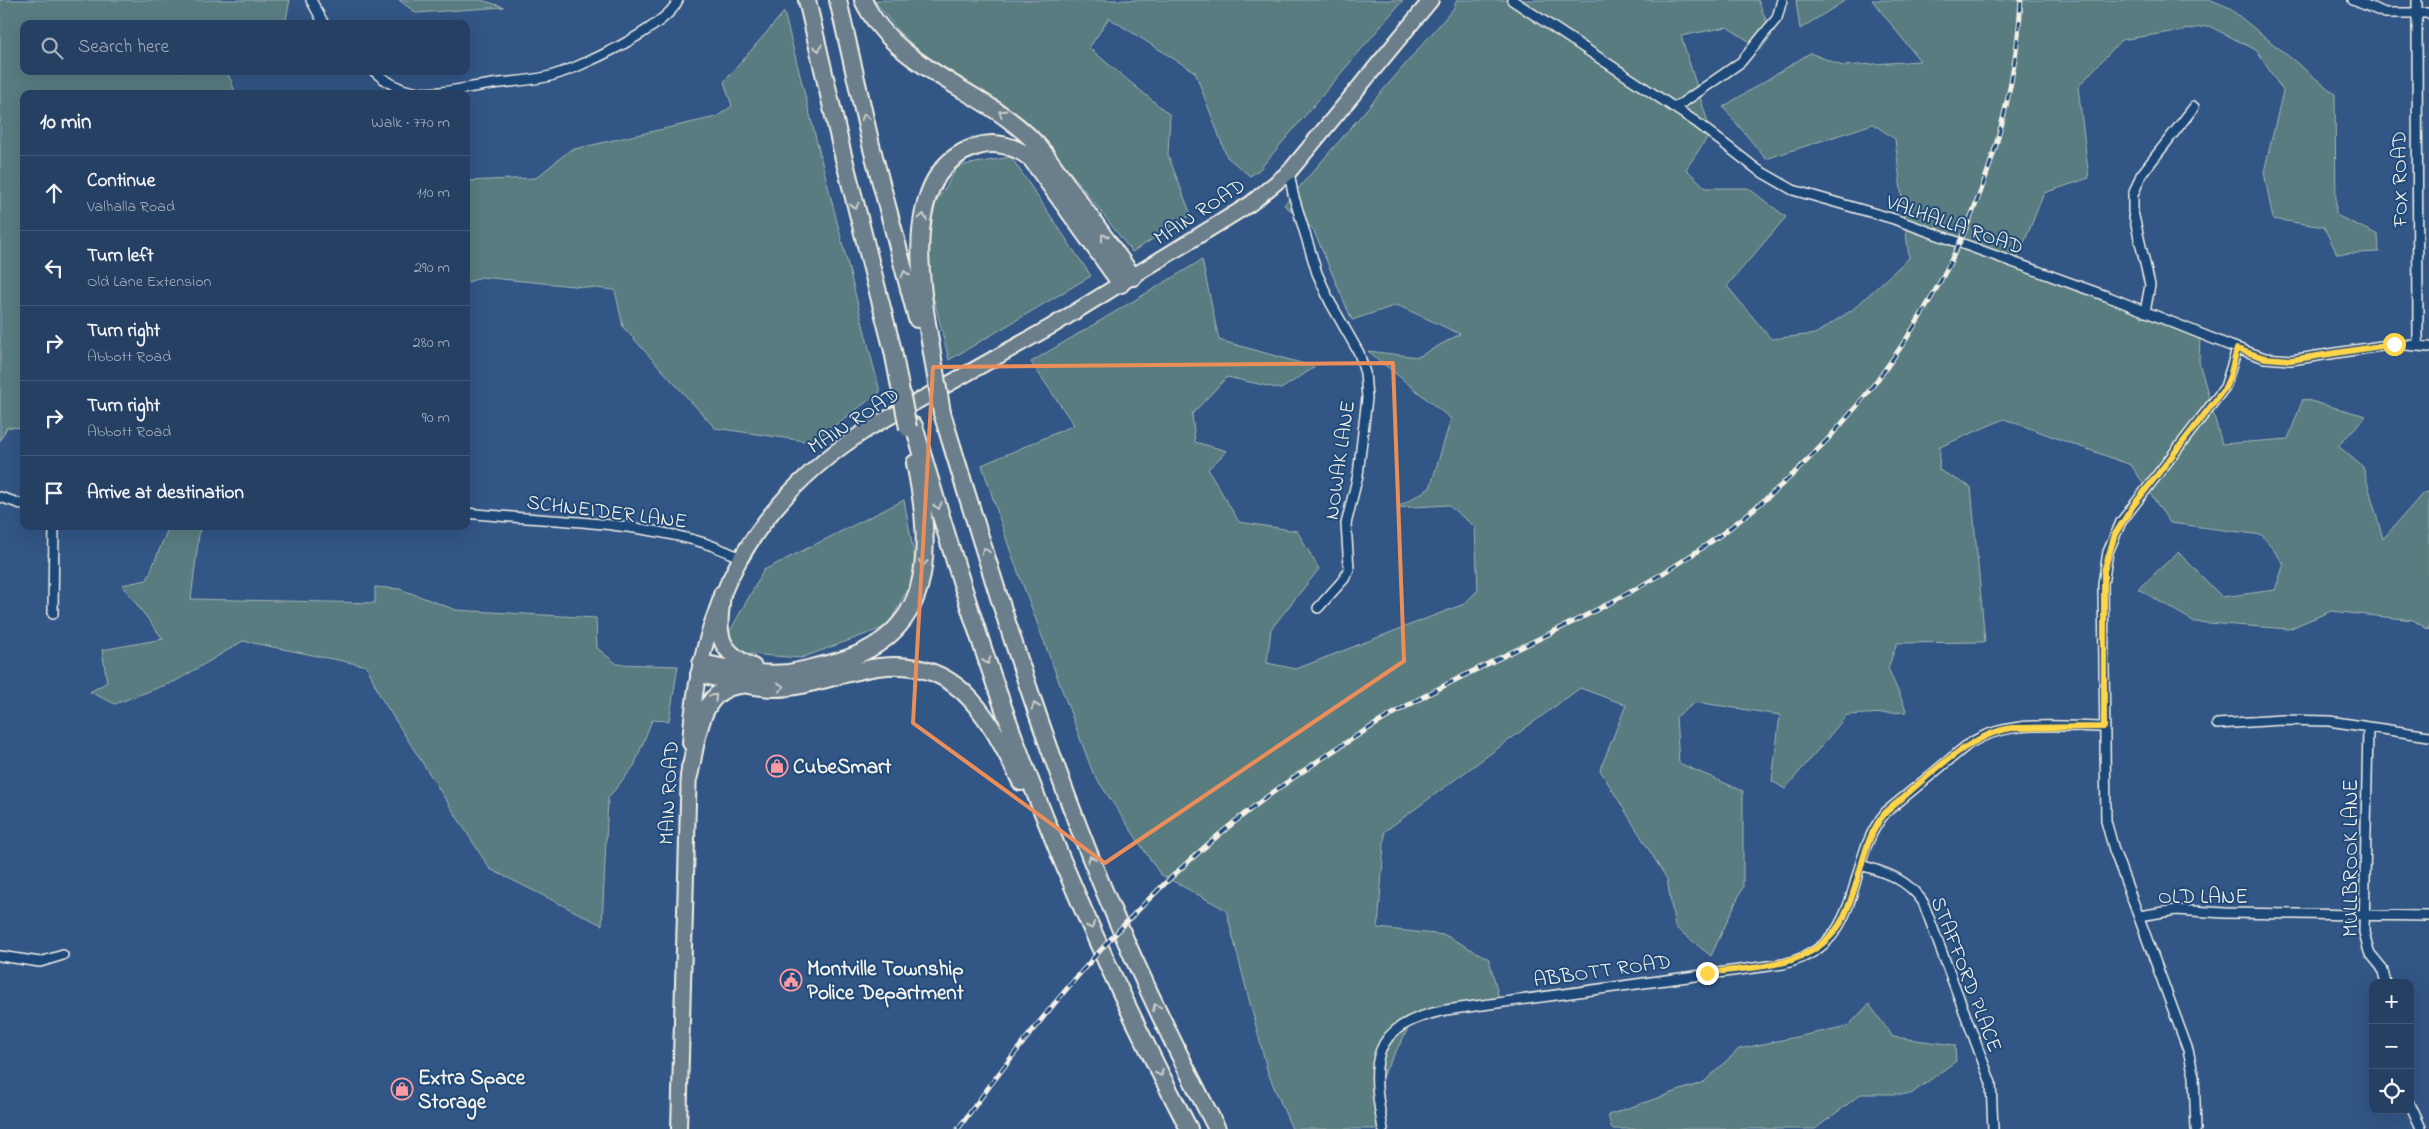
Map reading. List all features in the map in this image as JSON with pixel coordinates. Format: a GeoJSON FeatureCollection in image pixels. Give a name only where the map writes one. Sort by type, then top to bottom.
{"type":"FeatureCollection","features":[{"type":"Feature","properties":{"kind":"highway"},"geometry":{"type":"LineString","coordinates":[[700,668],[774,674],[802,670],[857,656],[890,636],[911,607],[922,575],[925,532],[922,498],[911,427],[854,200],[807,0]]}},
{"type":"Feature","properties":{"kind":"highway"},"geometry":{"type":"LineString","coordinates":[[838,0],[874,154],[925,337],[942,413],[1010,631],[1082,837],[1148,990],[1218,1129]]}},
{"type":"Feature","properties":{"kind":"highway"},"geometry":{"type":"LineString","coordinates":[[863,0],[882,29],[912,57],[1000,112],[1030,136],[1127,280]]}},
{"type":"Feature","properties":{"kind":"highway"},"geometry":{"type":"LineString","coordinates":[[925,337],[920,272],[923,213],[932,188],[947,165],[957,156],[977,146],[997,144],[1025,153],[1127,280]]}},
{"type":"Feature","properties":{"kind":"highway"},"geometry":{"type":"LineString","coordinates":[[911,427],[999,695],[1037,798],[1079,900],[1128,1009],[1189,1129]]}},
{"type":"Feature","properties":{"kind":"highway"},"geometry":{"type":"LineString","coordinates":[[722,594],[719,628],[723,646],[735,659],[774,674]]}},
{"type":"Feature","properties":{"kind":"highway"},"geometry":{"type":"LineString","coordinates":[[689,776],[703,715],[711,700],[723,689],[748,685],[787,687],[888,665],[925,670],[958,686],[976,703],[992,727],[1079,900]]}},
{"type":"Feature","properties":{"kind":"highway"},"geometry":{"type":"LineString","coordinates":[[700,668],[748,685]]}},
{"type":"Feature","properties":{"kind":"main road","name":"MAIN ROAD"},"geometry":{"type":"LineString","coordinates":[[679,1129],[689,776],[693,708],[710,627],[722,594],[760,528],[804,476],[846,443],[1022,343],[1250,204],[1289,172],[1432,0]]}},
{"type":"Feature","properties":{"kind":"street"},"geometry":{"type":"LineString","coordinates":[[310,0],[322,20]]}},
{"type":"Feature","properties":{"kind":"street"},"geometry":{"type":"LineString","coordinates":[[451,90],[547,77],[569,70],[648,30],[666,17],[678,0]]}},
{"type":"Feature","properties":{"kind":"street","name":"VALHALLA ROAD"},"geometry":{"type":"LineString","coordinates":[[1512,0],[1675,108],[1721,140],[1758,170],[1793,190],[1894,219],[2265,358],[2291,360],[2372,346],[2418,345],[2429,347]]}},
{"type":"Feature","properties":{"kind":"street"},"geometry":{"type":"LineString","coordinates":[[1675,108],[1741,62],[1776,18],[1782,0]]}},
{"type":"Feature","properties":{"kind":"street"},"geometry":{"type":"LineString","coordinates":[[2353,0],[2385,13],[2429,13]]}},
{"type":"Feature","properties":{"kind":"street","name":"FOX ROAD"},"geometry":{"type":"LineString","coordinates":[[2417,0],[2418,345]]}},
{"type":"Feature","properties":{"kind":"street"},"geometry":{"type":"LineString","coordinates":[[380,75],[397,86],[410,90]]}},
{"type":"Feature","properties":{"kind":"street"},"geometry":{"type":"LineString","coordinates":[[2145,312],[2150,285],[2133,212],[2133,195],[2141,175],[2194,107]]}},
{"type":"Feature","properties":{"kind":"street","name":"NOWAK LANE"},"geometry":{"type":"LineString","coordinates":[[1289,172],[1317,272],[1330,302],[1359,353],[1365,373],[1367,398],[1358,475],[1346,524],[1350,569],[1344,579],[1318,608]]}},
{"type":"Feature","properties":{"kind":"street"},"geometry":{"type":"LineString","coordinates":[[2139,916],[2106,821],[2103,584],[2108,552],[2127,514],[2225,388],[2237,349]]}},
{"type":"Feature","properties":{"kind":"street"},"geometry":{"type":"LineString","coordinates":[[0,496],[20,504]]}},
{"type":"Feature","properties":{"kind":"street","name":"SCHNEIDER LANE"},"geometry":{"type":"LineString","coordinates":[[470,513],[612,526],[677,536],[702,542],[741,558]]}},
{"type":"Feature","properties":{"kind":"street"},"geometry":{"type":"LineString","coordinates":[[53,614],[54,530]]}},
{"type":"Feature","properties":{"kind":"street"},"geometry":{"type":"LineString","coordinates":[[2217,724],[2310,720],[2329,721],[2429,736]]}},
{"type":"Feature","properties":{"kind":"street","name":"ABBOTT ROAD"},"geometry":{"type":"LineString","coordinates":[[1383,1129],[1376,1086],[1376,1066],[1383,1048],[1404,1023],[1422,1015],[1446,1010],[1789,962],[1818,948],[1836,929],[1849,906],[1870,833],[1886,812],[1976,739],[1998,730],[2012,728],[2104,727]]}},
{"type":"Feature","properties":{"kind":"street","name":"MULLBROOK LANE"},"geometry":{"type":"LineString","coordinates":[[2368,728],[2364,915],[2366,943],[2369,952],[2382,968],[2385,979]]}},
{"type":"Feature","properties":{"kind":"street","name":"STAFFORD PLACE"},"geometry":{"type":"LineString","coordinates":[[1862,865],[1900,879],[1915,891],[1923,902],[1991,1083],[1994,1129]]}},
{"type":"Feature","properties":{"kind":"street","name":"OLD LANE"},"geometry":{"type":"LineString","coordinates":[[2196,1129],[2194,1076],[2188,1050],[2139,916],[2176,910],[2226,913],[2429,916]]}},
{"type":"Feature","properties":{"kind":"street"},"geometry":{"type":"LineString","coordinates":[[0,956],[40,962],[63,955]]}},
{"type":"Feature","properties":{"kind":"street"},"geometry":{"type":"LineString","coordinates":[[2414,1113],[2421,1128]]}},
{"type":"Feature","properties":{"kind":"highlighted area"},"geometry":{"type":"Polygon","coordinates":[[[1393,363],[1404,661],[1105,863],[913,723],[933,367],[1393,363]]]}},
{"type":"Feature","properties":{"kind":"green space"},"geometry":{"type":"Polygon","coordinates":[[[0,0],[290,0],[286,20],[20,20],[20,75],[229,75],[234,90],[20,90],[20,428],[7,427],[0,441],[0,0]]]}},
{"type":"Feature","properties":{"kind":"green space"},"geometry":{"type":"Polygon","coordinates":[[[399,0],[481,0],[504,7],[416,13],[399,0]]]}},
{"type":"Feature","properties":{"kind":"green space"},"geometry":{"type":"Polygon","coordinates":[[[874,0],[1403,0],[1259,170],[1250,176],[1227,157],[1195,72],[1109,18],[1089,48],[1170,115],[1168,155],[1191,215],[1132,252],[1048,143],[1024,119],[928,59],[899,32],[874,0]]]}},
{"type":"Feature","properties":{"kind":"green space"},"geometry":{"type":"Polygon","coordinates":[[[1457,0],[1758,0],[1772,35],[1761,49],[1727,27],[1681,36],[1711,132],[1686,169],[1706,188],[1748,188],[1786,217],[1727,286],[1771,339],[1815,334],[1852,310],[1909,258],[1895,139],[1873,124],[1766,159],[1723,107],[1810,53],[1843,66],[1920,61],[1872,0],[2211,0],[2228,7],[2335,94],[2336,215],[2378,235],[2379,252],[2337,254],[2324,227],[2273,219],[2264,172],[2283,91],[2256,50],[2209,26],[2121,40],[2078,87],[2089,178],[2044,193],[2016,263],[2200,338],[2199,362],[2222,444],[2288,439],[2303,399],[2366,416],[2338,446],[2363,467],[2383,539],[2423,493],[2429,492],[2429,630],[2413,620],[2331,611],[2289,629],[2195,622],[2138,589],[2178,552],[2222,597],[2275,590],[2284,564],[2262,535],[2170,523],[2131,465],[2004,419],[1940,447],[1939,470],[1971,487],[1985,642],[1897,643],[1888,668],[1907,712],[1847,715],[1785,789],[1772,781],[1780,715],[1696,702],[1676,717],[1679,763],[1743,791],[1743,887],[1711,956],[1675,927],[1667,879],[1600,770],[1626,705],[1580,688],[1385,831],[1378,928],[1445,935],[1489,959],[1500,1002],[1414,1018],[1377,1086],[1380,1129],[1292,1129],[1268,1073],[1226,910],[1160,874],[1093,773],[1011,553],[982,465],[1074,425],[1031,362],[1202,260],[1219,340],[1315,367],[1281,389],[1227,377],[1192,414],[1195,442],[1227,451],[1208,469],[1239,522],[1297,531],[1319,569],[1271,629],[1267,663],[1296,669],[1464,604],[1478,590],[1475,527],[1448,505],[1396,508],[1430,488],[1451,419],[1368,351],[1418,357],[1460,334],[1397,305],[1352,320],[1313,229],[1284,205],[1453,9],[1457,0]]]}},
{"type":"Feature","properties":{"kind":"green space"},"geometry":{"type":"Polygon","coordinates":[[[1796,0],[1846,0],[1800,29],[1796,0]]]}},
{"type":"Feature","properties":{"kind":"green space"},"geometry":{"type":"Polygon","coordinates":[[[784,12],[880,392],[812,442],[715,428],[623,327],[615,290],[481,277],[470,281],[470,181],[536,178],[570,150],[716,117],[732,106],[724,82],[784,12]]]}},
{"type":"Feature","properties":{"kind":"green space"},"geometry":{"type":"Polygon","coordinates":[[[1011,157],[1091,276],[949,360],[926,267],[930,213],[958,166],[1011,157]]]}},
{"type":"Feature","properties":{"kind":"green space"},"geometry":{"type":"Polygon","coordinates":[[[904,500],[917,571],[888,626],[801,658],[749,654],[717,690],[730,631],[764,570],[904,500]]]}},
{"type":"Feature","properties":{"kind":"green space"},"geometry":{"type":"Polygon","coordinates":[[[167,530],[200,530],[191,599],[375,603],[375,587],[400,589],[456,610],[596,618],[597,648],[617,664],[678,666],[669,721],[652,720],[634,766],[608,798],[602,925],[490,869],[380,696],[367,666],[243,641],[176,681],[115,704],[90,692],[107,682],[102,650],[163,639],[122,585],[147,580],[167,530]]]}},
{"type":"Feature","properties":{"kind":"green space"},"geometry":{"type":"Polygon","coordinates":[[[1869,1004],[1893,1037],[1955,1045],[1956,1061],[1911,1094],[1861,1094],[1815,1129],[1612,1129],[1608,1115],[1704,1082],[1739,1049],[1848,1026],[1869,1004]]]}},
{"type":"Feature","properties":{"kind":"railway"},"geometry":{"type":"LineString","coordinates":[[958,1129],[1030,1033],[1108,942],[1192,858],[1238,819],[1303,771],[1388,717],[1455,680],[1618,599],[1681,562],[1750,512],[1813,455],[1869,391],[1918,321],[1958,246],[1989,167],[2010,85],[2021,0]]}},
{"type":"Feature","properties":{"kind":"place","name":"CubeSmart"},"geometry":{"type":"Point","coordinates":[777,766]}},
{"type":"Feature","properties":{"kind":"place","name":"Montville Township Police Department"},"geometry":{"type":"Point","coordinates":[791,980]}},
{"type":"Feature","properties":{"kind":"place","name":"Extra Space Storage"},"geometry":{"type":"Point","coordinates":[402,1089]}},
{"type":"Feature","properties":{"kind":"route"},"geometry":{"type":"LineString","coordinates":[[1707,973],[1783,964],[1807,955],[1823,944],[1836,929],[1849,906],[1870,833],[1877,822],[1886,812],[1976,739],[1988,733],[2012,728],[2104,727],[2103,584],[2108,552],[2121,522],[2225,388],[2237,349],[2265,358],[2291,360],[2394,344]]}}]}
